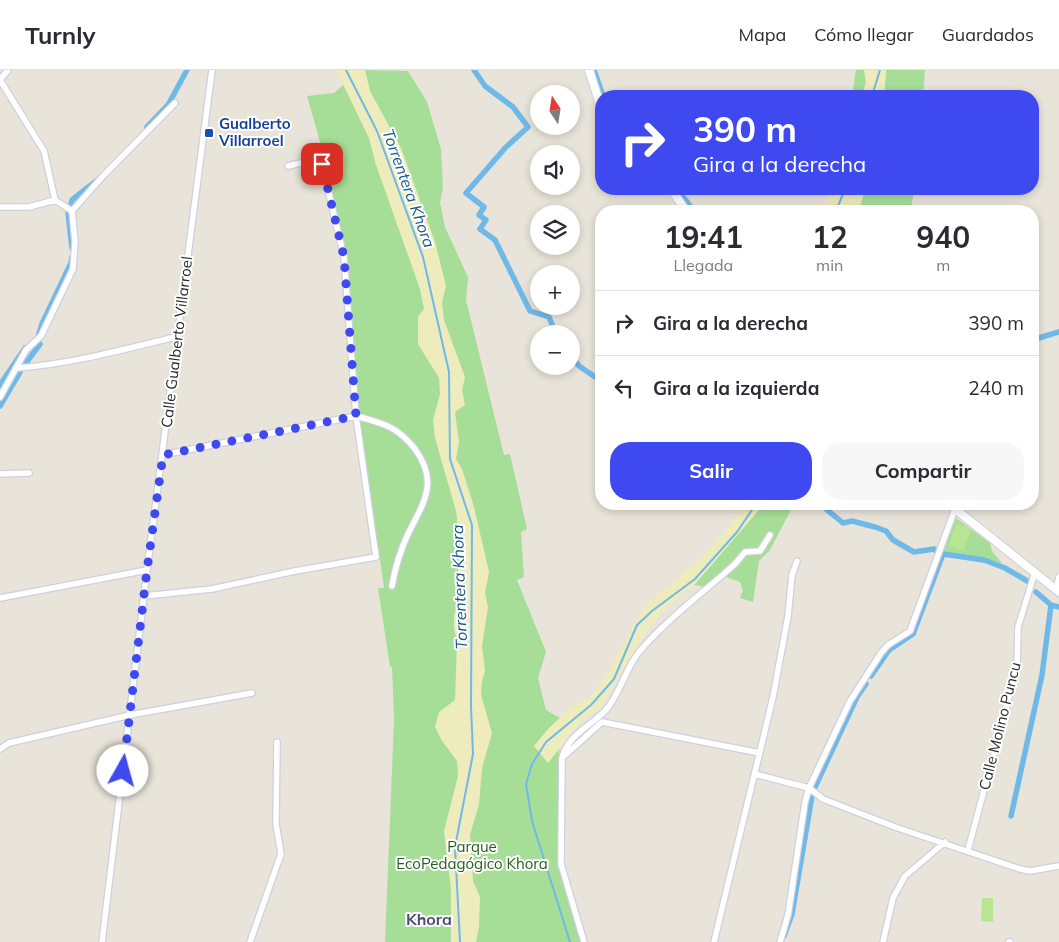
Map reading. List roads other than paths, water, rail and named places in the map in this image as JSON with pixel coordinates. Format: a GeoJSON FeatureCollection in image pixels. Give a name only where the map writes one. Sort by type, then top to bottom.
{"type":"FeatureCollection","features":[{"type":"Feature","properties":{"kind":"street"},"geometry":{"type":"LineString","coordinates":[[8,70],[0,80],[44,151],[55,200],[72,211]]}},
{"type":"Feature","properties":{"kind":"street","name":"Calle Gualberto Villarroel"},"geometry":{"type":"LineString","coordinates":[[102,942],[147,570],[179,336],[212,70]]}},
{"type":"Feature","properties":{"kind":"street"},"geometry":{"type":"LineString","coordinates":[[589,70],[596,90]]}},
{"type":"Feature","properties":{"kind":"street"},"geometry":{"type":"LineString","coordinates":[[0,397],[26,350],[42,336],[74,269],[75,242],[72,211],[103,176],[175,104]]}},
{"type":"Feature","properties":{"kind":"street"},"geometry":{"type":"LineString","coordinates":[[144,596],[212,589],[295,571],[376,557],[356,416],[344,257],[322,164],[309,161],[288,166]]}},
{"type":"Feature","properties":{"kind":"street"},"geometry":{"type":"LineString","coordinates":[[0,208],[29,207],[55,200]]}},
{"type":"Feature","properties":{"kind":"street"},"geometry":{"type":"LineString","coordinates":[[17,368],[42,366],[94,356],[179,336]]}},
{"type":"Feature","properties":{"kind":"street"},"geometry":{"type":"LineString","coordinates":[[163,455],[356,416],[400,431],[423,461],[429,478],[427,495],[397,561],[392,586]]}},
{"type":"Feature","properties":{"kind":"street"},"geometry":{"type":"LineString","coordinates":[[0,474],[29,473]]}},
{"type":"Feature","properties":{"kind":"street"},"geometry":{"type":"LineString","coordinates":[[780,942],[788,915],[805,802],[809,788],[855,693],[885,649],[910,632],[951,510]]}},
{"type":"Feature","properties":{"kind":"street"},"geometry":{"type":"LineString","coordinates":[[957,510],[1058,591]]}},
{"type":"Feature","properties":{"kind":"street"},"geometry":{"type":"LineString","coordinates":[[584,942],[560,864],[562,758],[570,740],[606,710],[638,654],[661,628],[735,564],[745,552],[760,551],[770,535]]}},
{"type":"Feature","properties":{"kind":"street"},"geometry":{"type":"LineString","coordinates":[[714,942],[760,753],[788,616],[792,575],[798,561]]}},
{"type":"Feature","properties":{"kind":"street"},"geometry":{"type":"LineString","coordinates":[[0,598],[147,570]]}},
{"type":"Feature","properties":{"kind":"street","name":"Calle Molino Puncu"},"geometry":{"type":"LineString","coordinates":[[968,850],[1017,667],[1018,627],[1035,572]]}},
{"type":"Feature","properties":{"kind":"street"},"geometry":{"type":"LineString","coordinates":[[1058,591],[1059,577]]}},
{"type":"Feature","properties":{"kind":"street"},"geometry":{"type":"LineString","coordinates":[[0,749],[9,743],[130,715],[252,693]]}},
{"type":"Feature","properties":{"kind":"street"},"geometry":{"type":"LineString","coordinates":[[562,758],[602,722],[760,753]]}},
{"type":"Feature","properties":{"kind":"street"},"geometry":{"type":"LineString","coordinates":[[250,942],[281,854],[276,824],[276,742]]}},
{"type":"Feature","properties":{"kind":"street"},"geometry":{"type":"LineString","coordinates":[[755,774],[809,788],[823,799],[895,827],[1030,871],[1059,866]]}},
{"type":"Feature","properties":{"kind":"street"},"geometry":{"type":"LineString","coordinates":[[883,942],[893,898],[905,876],[945,842]]}},
{"type":"Feature","properties":{"kind":"waterway"},"geometry":{"type":"LineString","coordinates":[[147,127],[168,105],[187,70]]}},
{"type":"Feature","properties":{"kind":"waterway","name":"Torrentera Khora"},"geometry":{"type":"LineString","coordinates":[[346,70],[377,131],[423,257],[449,372],[450,459],[472,525],[471,706],[473,754],[455,847],[460,942]]}},
{"type":"Feature","properties":{"kind":"waterway"},"geometry":{"type":"LineString","coordinates":[[474,70],[485,86],[513,107],[528,127],[506,147],[466,193],[484,207],[479,215],[486,220],[480,229],[495,240],[530,311],[549,317],[552,325]]}},
{"type":"Feature","properties":{"kind":"waterway"},"geometry":{"type":"LineString","coordinates":[[594,70],[601,90]]}},
{"type":"Feature","properties":{"kind":"waterway"},"geometry":{"type":"LineString","coordinates":[[874,90],[880,70]]}},
{"type":"Feature","properties":{"kind":"waterway"},"geometry":{"type":"LineString","coordinates":[[71,204],[72,200],[96,181]]}},
{"type":"Feature","properties":{"kind":"waterway"},"geometry":{"type":"LineString","coordinates":[[682,195],[689,205]]}},
{"type":"Feature","properties":{"kind":"waterway"},"geometry":{"type":"LineString","coordinates":[[838,205],[843,195]]}},
{"type":"Feature","properties":{"kind":"waterway"},"geometry":{"type":"LineString","coordinates":[[68,213],[72,248]]}},
{"type":"Feature","properties":{"kind":"waterway"},"geometry":{"type":"LineString","coordinates":[[37,340],[42,324],[71,263],[72,257]]}},
{"type":"Feature","properties":{"kind":"waterway"},"geometry":{"type":"LineString","coordinates":[[1039,338],[1059,332]]}},
{"type":"Feature","properties":{"kind":"waterway"},"geometry":{"type":"LineString","coordinates":[[23,367],[40,344]]}},
{"type":"Feature","properties":{"kind":"waterway"},"geometry":{"type":"LineString","coordinates":[[0,385],[25,348]]}},
{"type":"Feature","properties":{"kind":"waterway"},"geometry":{"type":"LineString","coordinates":[[580,367],[595,377]]}},
{"type":"Feature","properties":{"kind":"waterway"},"geometry":{"type":"LineString","coordinates":[[0,406],[20,372]]}},
{"type":"Feature","properties":{"kind":"waterway"},"geometry":{"type":"LineString","coordinates":[[570,942],[532,821],[526,784],[532,764],[546,742],[591,705],[614,679],[637,625],[652,611],[695,579],[737,532],[752,510]]}},
{"type":"Feature","properties":{"kind":"waterway"},"geometry":{"type":"LineString","coordinates":[[827,510],[843,523],[852,521],[886,531],[893,540],[914,552],[934,549],[937,552]]}},
{"type":"Feature","properties":{"kind":"waterway"},"geometry":{"type":"LineString","coordinates":[[871,676],[889,650],[913,634],[943,554],[984,560],[1005,568],[1029,582]]}},
{"type":"Feature","properties":{"kind":"waterway"},"geometry":{"type":"LineString","coordinates":[[1036,592],[1051,605],[1059,607]]}},
{"type":"Feature","properties":{"kind":"waterway"},"geometry":{"type":"LineString","coordinates":[[1011,816],[1042,675],[1051,605]]}},
{"type":"Feature","properties":{"kind":"waterway"},"geometry":{"type":"LineString","coordinates":[[815,787],[857,697],[866,684]]}},
{"type":"Feature","properties":{"kind":"waterway"},"geometry":{"type":"LineString","coordinates":[[784,936],[792,914],[812,796]]}},
{"type":"Feature","properties":{"kind":"place","name":"Gualberto Villarroel"},"geometry":{"type":"Point","coordinates":[209,133]}},
{"type":"Feature","properties":{"kind":"district","name":"Khora"},"geometry":{"type":"Point","coordinates":[429,919]}},
{"type":"Feature","properties":{"kind":"park label","name":"Parque EcoPedagógico Khora"},"geometry":{"type":"Point","coordinates":[472,856]}}]}
